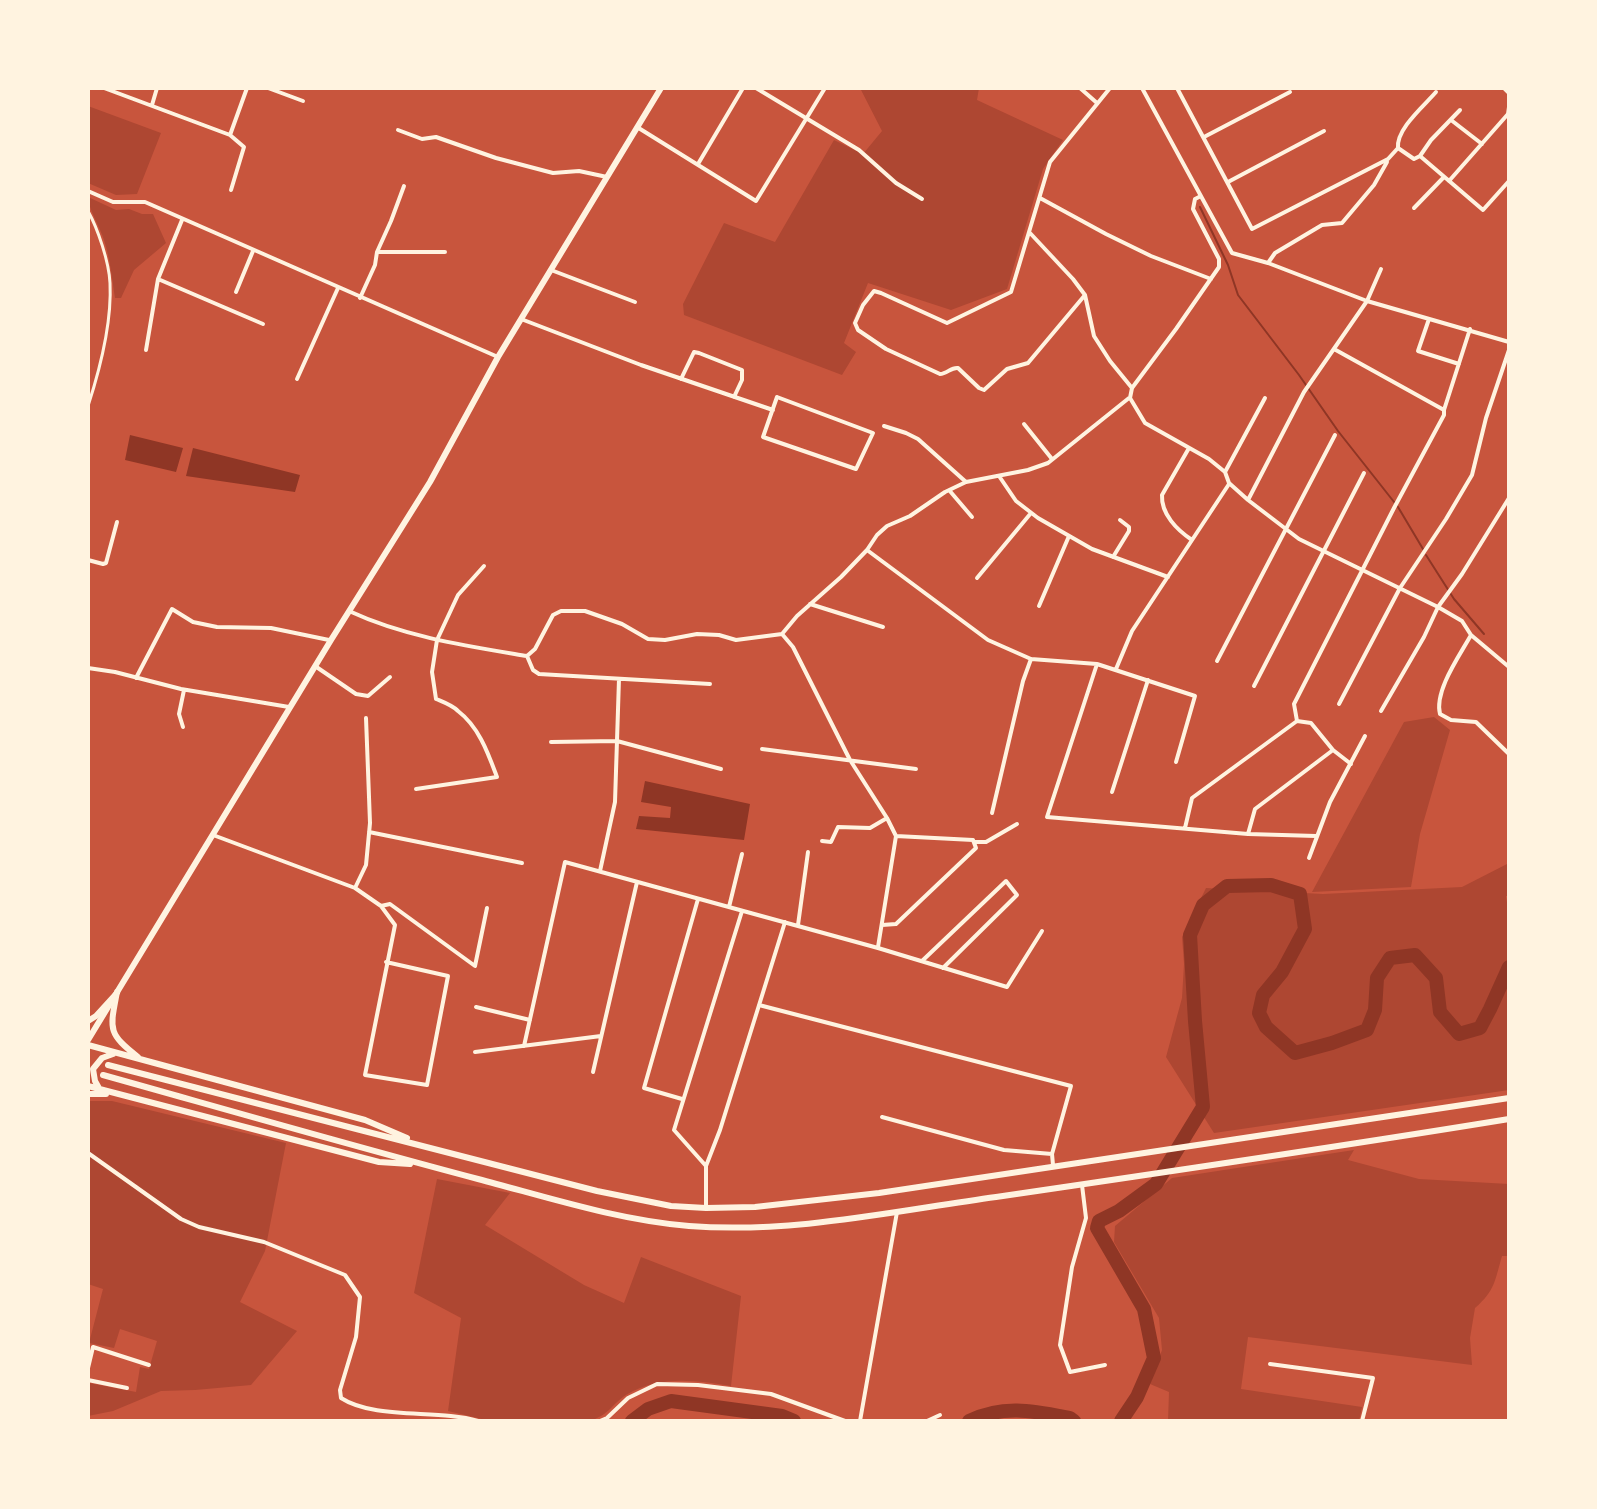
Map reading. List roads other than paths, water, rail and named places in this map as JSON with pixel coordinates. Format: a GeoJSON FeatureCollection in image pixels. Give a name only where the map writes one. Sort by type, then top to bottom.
{"type":"FeatureCollection","features":[{"type":"Feature","properties":{"kind":"main road"},"geometry":{"type":"LineString","coordinates":[[426,1146],[365,1120],[115,1054],[88,1042],[430,482],[498,357],[661,88]]}},
{"type":"Feature","properties":{"kind":"main road"},"geometry":{"type":"LineString","coordinates":[[88,1021],[117,992]]}},
{"type":"Feature","properties":{"kind":"main road"},"geometry":{"type":"LineString","coordinates":[[117,992],[111,1025],[118,1041],[140,1059]]}},
{"type":"Feature","properties":{"kind":"main road"},"geometry":{"type":"LineString","coordinates":[[100,1090],[93,1069],[102,1058],[115,1054]]}},
{"type":"Feature","properties":{"kind":"main road"},"geometry":{"type":"LineString","coordinates":[[108,1065],[597,1191],[671,1206],[706,1208],[755,1207],[879,1193],[1509,1098]]}},
{"type":"Feature","properties":{"kind":"main road"},"geometry":{"type":"LineString","coordinates":[[103,1075],[583,1207],[687,1226],[747,1228],[781,1227],[897,1212],[1509,1119]]}},
{"type":"Feature","properties":{"kind":"main road"},"geometry":{"type":"LineString","coordinates":[[88,1086],[379,1162],[422,1164]]}},
{"type":"Feature","properties":{"kind":"main road"},"geometry":{"type":"LineString","coordinates":[[88,1094],[121,1093]]}},
{"type":"Feature","properties":{"kind":"street"},"geometry":{"type":"LineString","coordinates":[[104,88],[230,135],[244,147],[231,190]]}},
{"type":"Feature","properties":{"kind":"street"},"geometry":{"type":"LineString","coordinates":[[151,106],[157,88]]}},
{"type":"Feature","properties":{"kind":"street"},"geometry":{"type":"LineString","coordinates":[[230,135],[247,88]]}},
{"type":"Feature","properties":{"kind":"street"},"geometry":{"type":"LineString","coordinates":[[268,88],[303,101]]}},
{"type":"Feature","properties":{"kind":"street"},"geometry":{"type":"LineString","coordinates":[[698,164],[743,88]]}},
{"type":"Feature","properties":{"kind":"street"},"geometry":{"type":"LineString","coordinates":[[756,88],[859,150],[896,183],[922,199]]}},
{"type":"Feature","properties":{"kind":"street"},"geometry":{"type":"LineString","coordinates":[[637,127],[756,201],[825,88]]}},
{"type":"Feature","properties":{"kind":"street"},"geometry":{"type":"LineString","coordinates":[[1080,88],[1097,103]]}},
{"type":"Feature","properties":{"kind":"street"},"geometry":{"type":"LineString","coordinates":[[1085,295],[1028,363],[1007,369],[984,390],[958,368],[945,374],[933,372],[886,349],[855,326],[855,319],[870,293],[876,290],[947,323],[1011,292],[1050,162],[1110,88]]}},
{"type":"Feature","properties":{"kind":"street"},"geometry":{"type":"LineString","coordinates":[[1142,88],[1232,253],[1268,263],[1367,301],[1509,342]]}},
{"type":"Feature","properties":{"kind":"street"},"geometry":{"type":"LineString","coordinates":[[1504,88],[1509,93]]}},
{"type":"Feature","properties":{"kind":"street"},"geometry":{"type":"LineString","coordinates":[[1179,89],[1252,229],[1388,159]]}},
{"type":"Feature","properties":{"kind":"street"},"geometry":{"type":"LineString","coordinates":[[1203,137],[1290,92]]}},
{"type":"Feature","properties":{"kind":"street"},"geometry":{"type":"LineString","coordinates":[[1268,263],[1275,253],[1322,225],[1342,223],[1374,185],[1388,159],[1398,148],[1403,129],[1436,92]]}},
{"type":"Feature","properties":{"kind":"street"},"geometry":{"type":"LineString","coordinates":[[1414,208],[1482,144],[1508,114],[1509,107]]}},
{"type":"Feature","properties":{"kind":"street"},"geometry":{"type":"LineString","coordinates":[[1398,148],[1414,159],[1420,156],[1460,110]]}},
{"type":"Feature","properties":{"kind":"street"},"geometry":{"type":"LineString","coordinates":[[1451,120],[1482,144]]}},
{"type":"Feature","properties":{"kind":"street"},"geometry":{"type":"LineString","coordinates":[[398,130],[422,139],[436,137],[543,171],[579,171],[607,177]]}},
{"type":"Feature","properties":{"kind":"street"},"geometry":{"type":"LineString","coordinates":[[1228,182],[1324,131]]}},
{"type":"Feature","properties":{"kind":"street"},"geometry":{"type":"LineString","coordinates":[[1420,156],[1483,210],[1509,181]]}},
{"type":"Feature","properties":{"kind":"street"},"geometry":{"type":"LineString","coordinates":[[360,298],[404,186]]}},
{"type":"Feature","properties":{"kind":"street"},"geometry":{"type":"LineString","coordinates":[[88,191],[113,202],[145,202],[498,357]]}},
{"type":"Feature","properties":{"kind":"street"},"geometry":{"type":"LineString","coordinates":[[527,656],[535,649],[553,615],[561,611],[585,611],[622,624],[648,639],[665,640],[697,634],[736,640],[782,634],[887,526],[910,516],[966,482],[1048,463],[1130,398],[1132,388],[1219,267],[1219,259],[1193,209],[1195,199],[1201,196]]}},
{"type":"Feature","properties":{"kind":"street"},"geometry":{"type":"LineString","coordinates":[[1040,198],[1151,256],[1212,279]]}},
{"type":"Feature","properties":{"kind":"street"},"geometry":{"type":"LineString","coordinates":[[88,211],[100,240],[110,280],[100,364],[88,406]]}},
{"type":"Feature","properties":{"kind":"street"},"geometry":{"type":"LineString","coordinates":[[146,350],[158,279],[182,220]]}},
{"type":"Feature","properties":{"kind":"street"},"geometry":{"type":"LineString","coordinates":[[1030,233],[1085,295],[1094,336],[1132,388]]}},
{"type":"Feature","properties":{"kind":"street"},"geometry":{"type":"LineString","coordinates":[[236,292],[253,251]]}},
{"type":"Feature","properties":{"kind":"street"},"geometry":{"type":"LineString","coordinates":[[377,252],[445,252]]}},
{"type":"Feature","properties":{"kind":"street"},"geometry":{"type":"LineString","coordinates":[[1248,500],[1303,395],[1367,301],[1381,269]]}},
{"type":"Feature","properties":{"kind":"street"},"geometry":{"type":"LineString","coordinates":[[551,270],[635,302]]}},
{"type":"Feature","properties":{"kind":"street"},"geometry":{"type":"LineString","coordinates":[[158,279],[263,324]]}},
{"type":"Feature","properties":{"kind":"street"},"geometry":{"type":"LineString","coordinates":[[297,379],[338,288]]}},
{"type":"Feature","properties":{"kind":"street"},"geometry":{"type":"LineString","coordinates":[[521,319],[773,410]]}},
{"type":"Feature","properties":{"kind":"street"},"geometry":{"type":"LineString","coordinates":[[1429,319],[1418,351],[1459,364]]}},
{"type":"Feature","properties":{"kind":"street"},"geometry":{"type":"LineString","coordinates":[[1297,721],[1294,704],[1444,415],[1470,329]]}},
{"type":"Feature","properties":{"kind":"street"},"geometry":{"type":"LineString","coordinates":[[1333,348],[1444,410]]}},
{"type":"Feature","properties":{"kind":"street"},"geometry":{"type":"LineString","coordinates":[[1339,704],[1400,588],[1472,475],[1486,418],[1509,350]]}},
{"type":"Feature","properties":{"kind":"street"},"geometry":{"type":"LineString","coordinates":[[681,379],[691,355],[699,353],[742,370],[742,380],[734,397]]}},
{"type":"Feature","properties":{"kind":"street"},"geometry":{"type":"LineString","coordinates":[[777,397],[873,433],[856,469],[763,437],[773,410],[777,397]]}},
{"type":"Feature","properties":{"kind":"street"},"geometry":{"type":"LineString","coordinates":[[1130,398],[1145,423],[1209,459],[1225,472],[1229,483],[1248,500],[1299,539],[1462,621],[1471,635],[1509,667]]}},
{"type":"Feature","properties":{"kind":"street"},"geometry":{"type":"LineString","coordinates":[[1225,472],[1265,398]]}},
{"type":"Feature","properties":{"kind":"street"},"geometry":{"type":"LineString","coordinates":[[1024,424],[1052,459]]}},
{"type":"Feature","properties":{"kind":"street"},"geometry":{"type":"LineString","coordinates":[[884,426],[918,439],[966,482]]}},
{"type":"Feature","properties":{"kind":"street"},"geometry":{"type":"LineString","coordinates":[[1217,661],[1335,435]]}},
{"type":"Feature","properties":{"kind":"street"},"geometry":{"type":"LineString","coordinates":[[1189,448],[1161,501],[1178,531],[1192,540]]}},
{"type":"Feature","properties":{"kind":"street"},"geometry":{"type":"LineString","coordinates":[[1254,686],[1364,473]]}},
{"type":"Feature","properties":{"kind":"street"},"geometry":{"type":"LineString","coordinates":[[998,475],[1016,501],[1069,536],[1092,549],[1168,577]]}},
{"type":"Feature","properties":{"kind":"street"},"geometry":{"type":"LineString","coordinates":[[1116,669],[1132,631],[1229,483]]}},
{"type":"Feature","properties":{"kind":"street"},"geometry":{"type":"LineString","coordinates":[[949,490],[972,517]]}},
{"type":"Feature","properties":{"kind":"street"},"geometry":{"type":"LineString","coordinates":[[1381,711],[1438,607],[1509,498]]}},
{"type":"Feature","properties":{"kind":"street"},"geometry":{"type":"LineString","coordinates":[[977,578],[1031,513]]}},
{"type":"Feature","properties":{"kind":"street"},"geometry":{"type":"LineString","coordinates":[[1113,557],[1129,531],[1129,527],[1120,520]]}},
{"type":"Feature","properties":{"kind":"street"},"geometry":{"type":"LineString","coordinates":[[88,560],[106,563],[117,522]]}},
{"type":"Feature","properties":{"kind":"street"},"geometry":{"type":"LineString","coordinates":[[1039,606],[1069,536]]}},
{"type":"Feature","properties":{"kind":"street"},"geometry":{"type":"LineString","coordinates":[[867,550],[988,640],[1031,659],[1097,664],[1195,696],[1176,762]]}},
{"type":"Feature","properties":{"kind":"street"},"geometry":{"type":"LineString","coordinates":[[416,789],[497,777],[488,752],[473,726],[457,709],[436,699],[432,672],[437,640],[458,595],[484,566]]}},
{"type":"Feature","properties":{"kind":"street"},"geometry":{"type":"LineString","coordinates":[[810,604],[883,627]]}},
{"type":"Feature","properties":{"kind":"street"},"geometry":{"type":"LineString","coordinates":[[136,678],[172,609],[193,622],[217,627],[271,628],[331,640]]}},
{"type":"Feature","properties":{"kind":"street"},"geometry":{"type":"LineString","coordinates":[[349,611],[371,621],[437,640],[527,656]]}},
{"type":"Feature","properties":{"kind":"street"},"geometry":{"type":"LineString","coordinates":[[782,634],[793,647],[850,760],[896,836],[878,948]]}},
{"type":"Feature","properties":{"kind":"street"},"geometry":{"type":"LineString","coordinates":[[1471,635],[1441,692],[1438,705],[1440,714],[1451,720],[1476,722],[1509,754]]}},
{"type":"Feature","properties":{"kind":"street"},"geometry":{"type":"LineString","coordinates":[[527,656],[533,670],[539,674],[710,684]]}},
{"type":"Feature","properties":{"kind":"street"},"geometry":{"type":"LineString","coordinates":[[992,813],[1031,659]]}},
{"type":"Feature","properties":{"kind":"street"},"geometry":{"type":"LineString","coordinates":[[1097,664],[1047,817],[1248,834],[1316,836]]}},
{"type":"Feature","properties":{"kind":"street"},"geometry":{"type":"LineString","coordinates":[[315,666],[356,694],[368,696],[390,677]]}},
{"type":"Feature","properties":{"kind":"street"},"geometry":{"type":"LineString","coordinates":[[88,668],[184,690],[290,707]]}},
{"type":"Feature","properties":{"kind":"street"},"geometry":{"type":"LineString","coordinates":[[600,871],[615,802],[619,679]]}},
{"type":"Feature","properties":{"kind":"street"},"geometry":{"type":"LineString","coordinates":[[1112,792],[1148,679]]}},
{"type":"Feature","properties":{"kind":"street"},"geometry":{"type":"LineString","coordinates":[[183,727],[179,714],[184,690]]}},
{"type":"Feature","properties":{"kind":"street"},"geometry":{"type":"LineString","coordinates":[[355,888],[366,865],[369,832],[366,718]]}},
{"type":"Feature","properties":{"kind":"street"},"geometry":{"type":"LineString","coordinates":[[1185,828],[1192,798],[1297,721],[1311,723],[1333,750],[1351,764]]}},
{"type":"Feature","properties":{"kind":"street"},"geometry":{"type":"LineString","coordinates":[[1309,858],[1330,802],[1365,736]]}},
{"type":"Feature","properties":{"kind":"street"},"geometry":{"type":"LineString","coordinates":[[551,742],[617,741],[721,769]]}},
{"type":"Feature","properties":{"kind":"street"},"geometry":{"type":"LineString","coordinates":[[762,749],[916,769]]}},
{"type":"Feature","properties":{"kind":"street"},"geometry":{"type":"LineString","coordinates":[[1248,834],[1255,809],[1333,750]]}},
{"type":"Feature","properties":{"kind":"street"},"geometry":{"type":"LineString","coordinates":[[822,841],[831,842],[838,827],[870,828],[887,818]]}},
{"type":"Feature","properties":{"kind":"street"},"geometry":{"type":"LineString","coordinates":[[896,836],[986,842],[1017,824]]}},
{"type":"Feature","properties":{"kind":"street"},"geometry":{"type":"LineString","coordinates":[[369,832],[522,863]]}},
{"type":"Feature","properties":{"kind":"street"},"geometry":{"type":"LineString","coordinates":[[213,835],[355,888],[381,906],[395,925],[386,962],[365,1075],[427,1085],[448,976],[386,962]]}},
{"type":"Feature","properties":{"kind":"street"},"geometry":{"type":"LineString","coordinates":[[882,925],[896,924],[976,848],[974,842]]}},
{"type":"Feature","properties":{"kind":"street"},"geometry":{"type":"LineString","coordinates":[[798,926],[808,852]]}},
{"type":"Feature","properties":{"kind":"street"},"geometry":{"type":"LineString","coordinates":[[729,907],[742,854]]}},
{"type":"Feature","properties":{"kind":"street"},"geometry":{"type":"LineString","coordinates":[[524,1046],[565,862],[878,948],[1007,987],[1042,931]]}},
{"type":"Feature","properties":{"kind":"street"},"geometry":{"type":"LineString","coordinates":[[921,961],[1006,881],[1017,895],[943,968]]}},
{"type":"Feature","properties":{"kind":"street"},"geometry":{"type":"LineString","coordinates":[[593,1072],[637,882]]}},
{"type":"Feature","properties":{"kind":"street"},"geometry":{"type":"LineString","coordinates":[[683,1100],[644,1088],[698,899]]}},
{"type":"Feature","properties":{"kind":"street"},"geometry":{"type":"LineString","coordinates":[[381,906],[390,904],[475,966],[487,908]]}},
{"type":"Feature","properties":{"kind":"street"},"geometry":{"type":"LineString","coordinates":[[706,1166],[674,1130],[742,911]]}},
{"type":"Feature","properties":{"kind":"street"},"geometry":{"type":"LineString","coordinates":[[706,1208],[706,1166],[785,922]]}},
{"type":"Feature","properties":{"kind":"street"},"geometry":{"type":"LineString","coordinates":[[759,1005],[1071,1086],[1052,1154],[1053,1165]]}},
{"type":"Feature","properties":{"kind":"street"},"geometry":{"type":"LineString","coordinates":[[476,1007],[530,1020]]}},
{"type":"Feature","properties":{"kind":"street"},"geometry":{"type":"LineString","coordinates":[[475,1052],[601,1036]]}},
{"type":"Feature","properties":{"kind":"street"},"geometry":{"type":"LineString","coordinates":[[882,1117],[1004,1150],[1052,1154]]}},
{"type":"Feature","properties":{"kind":"street"},"geometry":{"type":"LineString","coordinates":[[88,1153],[181,1219],[199,1227],[264,1242],[345,1275],[360,1297],[356,1337],[340,1390],[341,1398],[349,1403],[381,1410],[447,1415],[478,1421]]}},
{"type":"Feature","properties":{"kind":"street"},"geometry":{"type":"LineString","coordinates":[[1082,1185],[1086,1218],[1072,1267],[1060,1345],[1070,1372],[1105,1365]]}},
{"type":"Feature","properties":{"kind":"street"},"geometry":{"type":"LineString","coordinates":[[860,1421],[897,1212]]}},
{"type":"Feature","properties":{"kind":"street"},"geometry":{"type":"LineString","coordinates":[[88,1368],[93,1347],[149,1365]]}},
{"type":"Feature","properties":{"kind":"street"},"geometry":{"type":"LineString","coordinates":[[1270,1364],[1373,1378],[1362,1421]]}},
{"type":"Feature","properties":{"kind":"street"},"geometry":{"type":"LineString","coordinates":[[88,1380],[127,1388]]}},
{"type":"Feature","properties":{"kind":"street"},"geometry":{"type":"LineString","coordinates":[[600,1421],[628,1398],[657,1384],[698,1385],[771,1394],[845,1421]]}},
{"type":"Feature","properties":{"kind":"street"},"geometry":{"type":"LineString","coordinates":[[927,1421],[940,1415]]}},
{"type":"Feature","properties":{"kind":"waterway"},"geometry":{"type":"LineString","coordinates":[[1200,207],[1228,265],[1238,295],[1398,507],[1423,549]]}},
{"type":"Feature","properties":{"kind":"waterway"},"geometry":{"type":"LineString","coordinates":[[1426,555],[1454,599],[1484,634]]}},
{"type":"Feature","properties":{"kind":"waterway"},"geometry":{"type":"LineString","coordinates":[[1121,1421],[1137,1397],[1154,1358],[1144,1309],[1097,1228],[1099,1221],[1119,1211],[1156,1184],[1203,1107],[1190,935],[1203,905],[1227,886],[1271,885],[1300,894],[1305,929],[1282,972],[1263,995],[1259,1013],[1266,1027],[1295,1053],[1367,1030],[1375,1010],[1377,978],[1390,958],[1415,955],[1436,978],[1440,1012],[1459,1034],[1480,1028],[1509,967]]}},
{"type":"Feature","properties":{"kind":"waterway"},"geometry":{"type":"LineString","coordinates":[[632,1421],[648,1409],[671,1401],[782,1416],[794,1421]]}},
{"type":"Feature","properties":{"kind":"waterway"},"geometry":{"type":"LineString","coordinates":[[969,1421],[994,1412],[1019,1410],[1057,1415],[1074,1421]]}}]}
